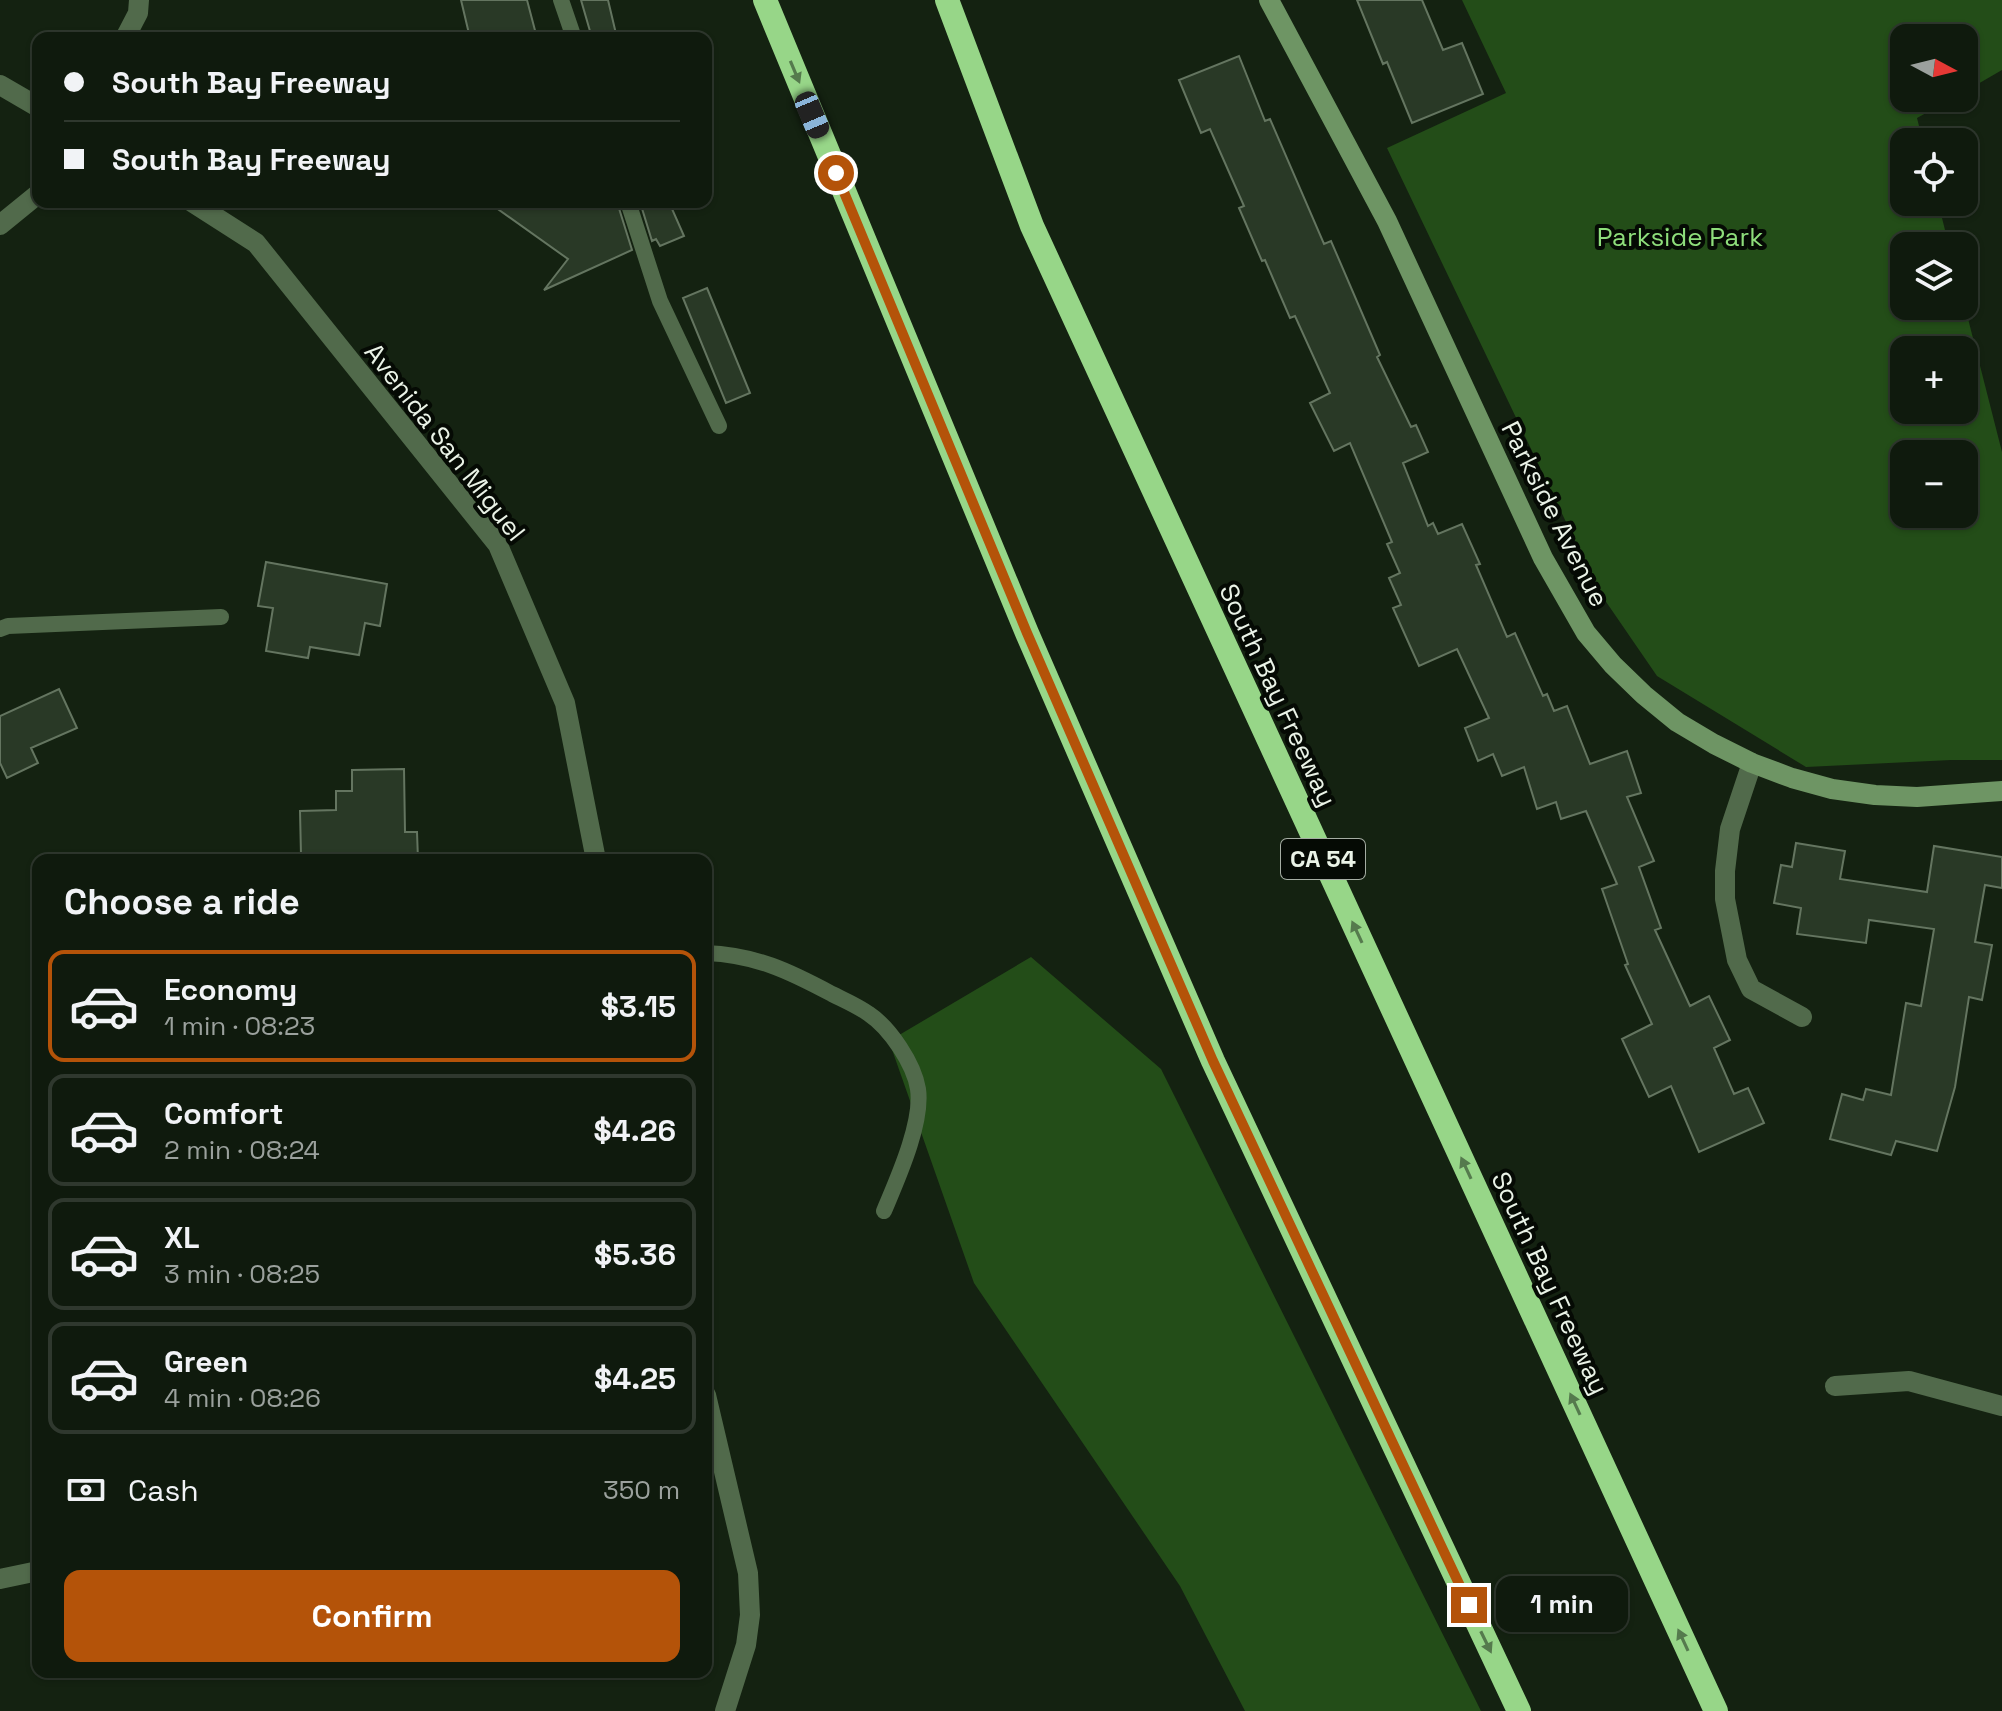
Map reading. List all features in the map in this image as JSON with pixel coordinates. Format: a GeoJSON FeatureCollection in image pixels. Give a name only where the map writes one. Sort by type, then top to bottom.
{"type":"FeatureCollection","features":[{"type":"Feature","properties":{"kind":"highway"},"geometry":{"type":"LineString","coordinates":[[765,0],[1027,633],[1213,1061],[1519,1711]]}},
{"type":"Feature","properties":{"kind":"highway","name":"South Bay Freeway"},"geometry":{"type":"LineString","coordinates":[[947,0],[1032,226],[1716,1711]]}},
{"type":"Feature","properties":{"kind":"main road","name":"Parkside Avenue"},"geometry":{"type":"LineString","coordinates":[[1269,0],[1387,221],[1543,558],[1586,633],[1623,675],[1677,722],[1714,744],[1752,763],[1805,782],[1875,795],[1917,797],[2002,791]]}},
{"type":"Feature","properties":{"kind":"street"},"geometry":{"type":"LineString","coordinates":[[128,32],[138,13],[139,0]]}},
{"type":"Feature","properties":{"kind":"street"},"geometry":{"type":"LineString","coordinates":[[0,85],[32,104]]}},
{"type":"Feature","properties":{"kind":"street"},"geometry":{"type":"LineString","coordinates":[[0,225],[32,199]]}},
{"type":"Feature","properties":{"kind":"street","name":"Avenida San Miguel"},"geometry":{"type":"LineString","coordinates":[[201,208],[256,243],[498,545],[565,703],[595,854]]}},
{"type":"Feature","properties":{"kind":"street"},"geometry":{"type":"LineString","coordinates":[[1752,763],[1730,829],[1725,871],[1725,899],[1737,960],[1751,989],[1802,1017]]}},
{"type":"Feature","properties":{"kind":"street"},"geometry":{"type":"LineString","coordinates":[[1835,1386],[1909,1381],[2002,1406]]}},
{"type":"Feature","properties":{"kind":"street"},"geometry":{"type":"LineString","coordinates":[[712,1446],[748,1573],[746,1645],[725,1711]]}},
{"type":"Feature","properties":{"kind":"street"},"geometry":{"type":"LineString","coordinates":[[0,1579],[32,1572]]}},
{"type":"Feature","properties":{"kind":"lane"},"geometry":{"type":"LineString","coordinates":[[561,0],[572,32]]}},
{"type":"Feature","properties":{"kind":"lane"},"geometry":{"type":"LineString","coordinates":[[630,208],[660,301],[719,426]]}},
{"type":"Feature","properties":{"kind":"lane"},"geometry":{"type":"LineString","coordinates":[[0,629],[8,626],[221,617]]}},
{"type":"Feature","properties":{"kind":"lane"},"geometry":{"type":"LineString","coordinates":[[712,953],[733,954],[768,963],[817,986],[871,1015],[908,1057],[919,1090],[915,1121],[884,1211]]}},
{"type":"Feature","properties":{"kind":"green space","name":"Parkside Park"},"geometry":{"type":"Polygon","coordinates":[[[1462,0],[2002,0],[2002,70],[1978,84],[1978,24],[1890,24],[1890,112],[1928,112],[1917,118],[1920,128],[1890,128],[1890,216],[1942,216],[1946,232],[1890,232],[1890,320],[1968,320],[1972,336],[1890,336],[1890,424],[1978,424],[1978,358],[2002,452],[2002,760],[1806,767],[1657,676],[1600,593],[1387,148],[1506,93],[1462,0]]]}},
{"type":"Feature","properties":{"kind":"green space"},"geometry":{"type":"Polygon","coordinates":[[[1031,957],[1161,1069],[1481,1711],[1245,1711],[1180,1586],[974,1283],[889,1041],[1031,957]]]}},
{"type":"Feature","properties":{"kind":"building"},"geometry":{"type":"Polygon","coordinates":[[[461,0],[527,0],[535,32],[469,32],[461,0]]]}},
{"type":"Feature","properties":{"kind":"building"},"geometry":{"type":"Polygon","coordinates":[[[581,0],[608,0],[616,32],[590,32],[581,0]]]}},
{"type":"Feature","properties":{"kind":"building"},"geometry":{"type":"Polygon","coordinates":[[[1357,0],[1422,0],[1443,50],[1462,43],[1483,94],[1412,123],[1357,0]]]}},
{"type":"Feature","properties":{"kind":"building"},"geometry":{"type":"Polygon","coordinates":[[[1239,56],[1265,121],[1270,119],[1324,244],[1331,241],[1380,355],[1377,357],[1411,427],[1416,425],[1428,452],[1403,463],[1428,526],[1433,523],[1438,534],[1462,524],[1507,637],[1515,633],[1543,696],[1547,694],[1554,711],[1567,706],[1590,764],[1627,751],[1641,793],[1627,797],[1654,861],[1639,867],[1661,928],[1655,930],[1690,1006],[1709,996],[1730,1040],[1714,1048],[1734,1094],[1748,1088],[1764,1123],[1699,1152],[1671,1086],[1649,1097],[1622,1039],[1652,1024],[1625,965],[1628,964],[1602,889],[1617,884],[1586,811],[1561,819],[1556,802],[1537,809],[1524,767],[1502,776],[1493,754],[1478,761],[1465,728],[1489,718],[1457,649],[1419,666],[1393,608],[1401,605],[1389,578],[1400,573],[1387,544],[1392,542],[1350,443],[1334,451],[1310,403],[1330,393],[1295,316],[1290,318],[1265,260],[1262,261],[1239,208],[1244,206],[1210,129],[1201,133],[1179,80],[1239,56]]]}},
{"type":"Feature","properties":{"kind":"building"},"geometry":{"type":"Polygon","coordinates":[[[496,208],[619,208],[632,250],[544,290],[568,259],[496,208]]]}},
{"type":"Feature","properties":{"kind":"building"},"geometry":{"type":"Polygon","coordinates":[[[642,208],[672,208],[684,236],[660,246],[656,239],[652,241],[642,208]]]}},
{"type":"Feature","properties":{"kind":"building"},"geometry":{"type":"Polygon","coordinates":[[[707,288],[750,393],[726,403],[683,298],[707,288]]]}},
{"type":"Feature","properties":{"kind":"building"},"geometry":{"type":"Polygon","coordinates":[[[266,562],[387,584],[380,626],[365,623],[359,655],[310,647],[308,658],[266,651],[273,608],[258,606],[266,562]]]}},
{"type":"Feature","properties":{"kind":"building"},"geometry":{"type":"Polygon","coordinates":[[[59,689],[77,728],[31,748],[38,763],[7,778],[0,763],[0,716],[59,689]]]}},
{"type":"Feature","properties":{"kind":"building"},"geometry":{"type":"Polygon","coordinates":[[[404,769],[405,832],[417,832],[418,854],[301,854],[300,811],[336,810],[336,791],[352,791],[352,770],[404,769]]]}},
{"type":"Feature","properties":{"kind":"building"},"geometry":{"type":"Polygon","coordinates":[[[1796,843],[1845,851],[1840,879],[1927,892],[1934,846],[2002,857],[2002,888],[1985,885],[1975,942],[1992,945],[1982,1000],[1969,997],[1955,1087],[1937,1151],[1896,1141],[1891,1155],[1830,1139],[1842,1094],[1863,1100],[1866,1089],[1891,1095],[1906,1003],[1921,1006],[1934,929],[1869,920],[1866,943],[1797,934],[1801,908],[1774,903],[1781,865],[1792,867],[1796,843]]]}},
{"type":"Feature","properties":{"kind":"route"},"geometry":{"type":"LineString","coordinates":[[836,173],[1027,633],[1213,1061],[1469,1605]]}}]}
